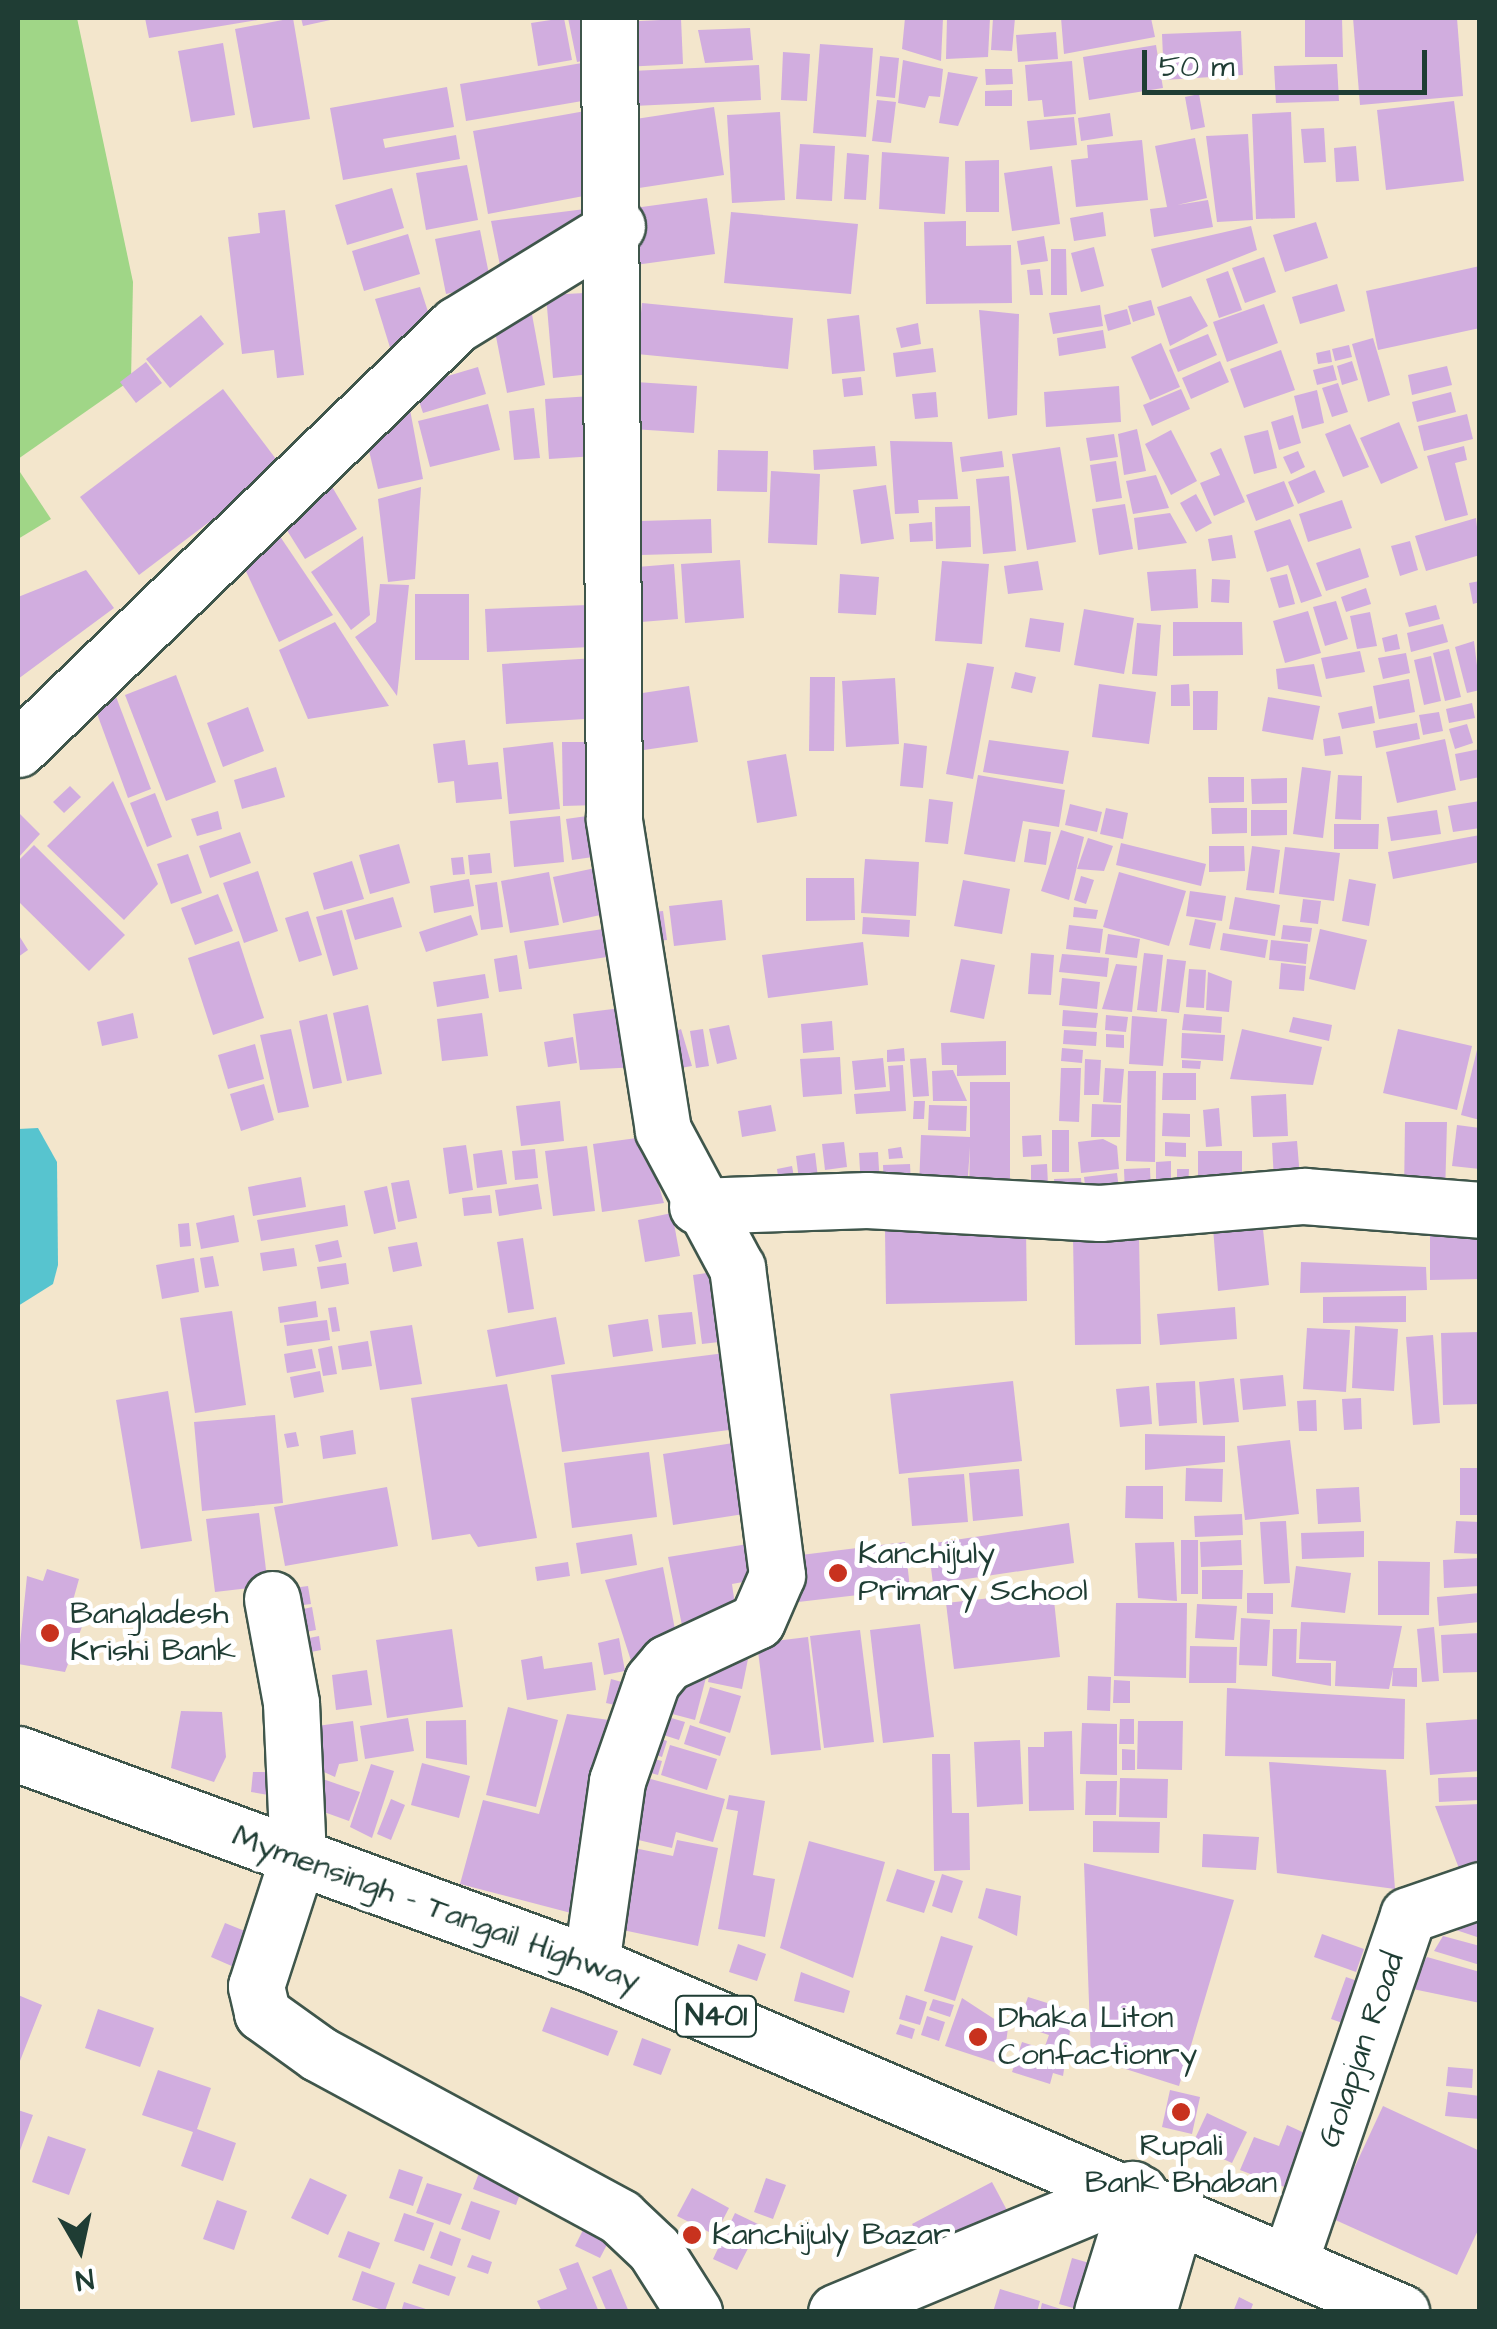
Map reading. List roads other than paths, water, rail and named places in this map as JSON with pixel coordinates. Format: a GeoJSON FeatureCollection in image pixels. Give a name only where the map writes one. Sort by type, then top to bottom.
{"type":"FeatureCollection","features":[{"type":"Feature","properties":{"kind":"main road"},"geometry":{"type":"LineString","coordinates":[[591,1964],[617,1781],[652,1681],[667,1663],[757,1621],[777,1576],[737,1268],[697,1206],[663,1130],[614,819],[616,226],[609,18]]}},
{"type":"Feature","properties":{"kind":"main road"},"geometry":{"type":"LineString","coordinates":[[18,749],[456,325],[616,226]]}},
{"type":"Feature","properties":{"kind":"main road"},"geometry":{"type":"LineString","coordinates":[[697,1206],[867,1200],[1100,1213],[1304,1196],[1480,1210]]}},
{"type":"Feature","properties":{"kind":"main road"},"geometry":{"type":"LineString","coordinates":[[272,1599],[291,1703],[298,1857],[256,1986],[262,2012],[319,2054],[620,2217],[654,2249],[694,2312]]}},
{"type":"Feature","properties":{"kind":"main road","name":"Mymensingh - Tangail Highway"},"geometry":{"type":"LineString","coordinates":[[18,1754],[591,1964],[1291,2257],[1400,2312]]}},
{"type":"Feature","properties":{"kind":"main road","name":"Golapjan Road"},"geometry":{"type":"LineString","coordinates":[[1291,2257],[1408,1915],[1480,1890]]}},
{"type":"Feature","properties":{"kind":"main road"},"geometry":{"type":"LineString","coordinates":[[1119,2310],[1149,2197]]}},
{"type":"Feature","properties":{"kind":"main road"},"geometry":{"type":"LineString","coordinates":[[836,2312],[1149,2197]]}},
{"type":"Feature","properties":{"kind":"water"},"geometry":{"type":"Polygon","coordinates":[[[38,1128],[57,1162],[58,1265],[53,1284],[18,1306],[18,1129],[38,1128]]]}},
{"type":"Feature","properties":{"kind":"place","name":"Kanchijuly Primary School"},"geometry":{"type":"Point","coordinates":[838,1573]}},
{"type":"Feature","properties":{"kind":"place","name":"Bangladesh Krishi Bank"},"geometry":{"type":"Point","coordinates":[50,1633]}},
{"type":"Feature","properties":{"kind":"place","name":"Dhaka Liton Confactionry"},"geometry":{"type":"Point","coordinates":[978,2037]}},
{"type":"Feature","properties":{"kind":"place","name":"Rupali Bank Bhaban"},"geometry":{"type":"Point","coordinates":[1181,2112]}},
{"type":"Feature","properties":{"kind":"place","name":"Kanchijuly Bazar"},"geometry":{"type":"Point","coordinates":[692,2235]}}]}
